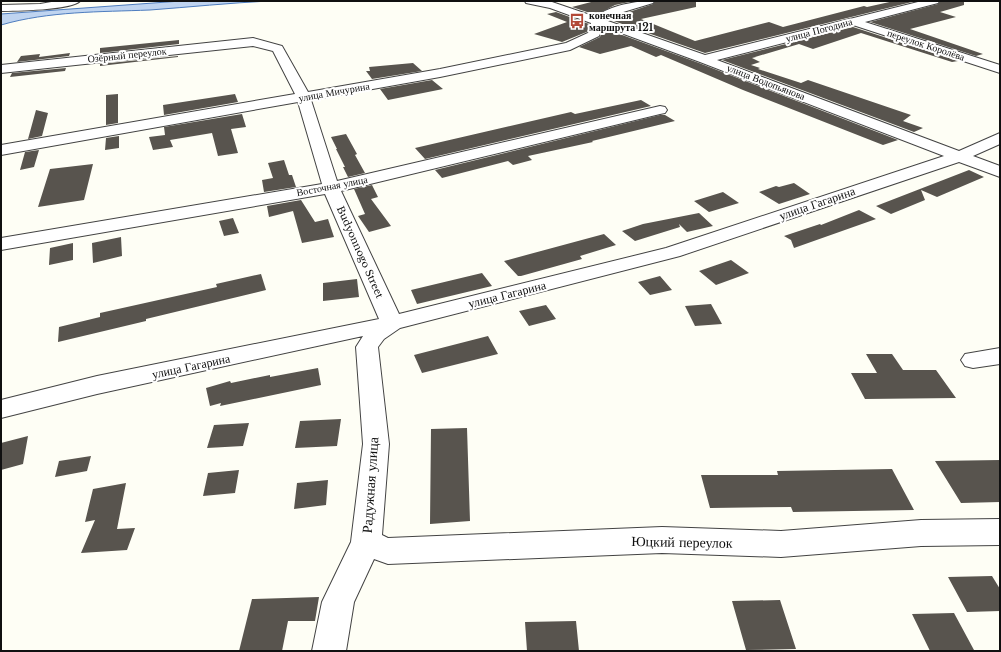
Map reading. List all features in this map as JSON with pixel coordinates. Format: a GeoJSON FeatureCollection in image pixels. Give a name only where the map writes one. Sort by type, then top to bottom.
{"type":"FeatureCollection","features":[{"type":"Feature","properties":{"kind":"street"},"geometry":{"type":"LineString","coordinates":[[1,8],[40,7],[75,1]]}},
{"type":"Feature","properties":{"kind":"street","name":"улица Водопьянова"},"geometry":{"type":"LineString","coordinates":[[530,1],[552,5],[597,22],[704,58],[1000,172]]}},
{"type":"Feature","properties":{"kind":"street","name":"улица Мичурина"},"geometry":{"type":"LineString","coordinates":[[1,150],[304,98],[440,73],[570,46],[596,34],[597,22],[606,14],[649,1]]}},
{"type":"Feature","properties":{"kind":"street","name":"улица Погодина"},"geometry":{"type":"LineString","coordinates":[[704,58],[934,1]]}},
{"type":"Feature","properties":{"kind":"street","name":"переулок Королёва"},"geometry":{"type":"LineString","coordinates":[[852,21],[1000,69]]}},
{"type":"Feature","properties":{"kind":"street","name":"Budyonnogo Street"},"geometry":{"type":"LineString","coordinates":[[253,42],[278,49],[304,98],[331,188],[392,323]]}},
{"type":"Feature","properties":{"kind":"street","name":"Озёрный переулок"},"geometry":{"type":"LineString","coordinates":[[1,69],[253,42]]}},
{"type":"Feature","properties":{"kind":"street","name":"Восточная улица"},"geometry":{"type":"LineString","coordinates":[[1,244],[331,188],[660,110]]}},
{"type":"Feature","properties":{"kind":"street","name":"улица Гагарина"},"geometry":{"type":"LineString","coordinates":[[1,409],[105,384],[392,323],[672,252],[960,156],[1000,138]]}},
{"type":"Feature","properties":{"kind":"street","name":"Радужная улица"},"geometry":{"type":"LineString","coordinates":[[329,651],[338,602],[366,543],[376,444],[367,347],[376,334],[392,323]]}},
{"type":"Feature","properties":{"kind":"street"},"geometry":{"type":"LineString","coordinates":[[973,360],[1000,356]]}},
{"type":"Feature","properties":{"kind":"street","name":"Юцкий переулок"},"geometry":{"type":"LineString","coordinates":[[366,543],[388,551],[662,540],[781,544],[921,533],[1000,532]]}},
{"type":"Feature","properties":{"kind":"water"},"geometry":{"type":"Polygon","coordinates":[[[181,1],[269,1],[56,15],[19,20],[1,25],[1,14],[181,1]]]}},
{"type":"Feature","properties":{"kind":"building"},"geometry":{"type":"Polygon","coordinates":[[[595,1],[634,1],[615,5],[596,15],[572,7],[595,1]]]}},
{"type":"Feature","properties":{"kind":"building"},"geometry":{"type":"Polygon","coordinates":[[[655,1],[696,1],[696,7],[641,19],[695,41],[769,22],[783,27],[864,6],[867,7],[894,1],[916,1],[705,53],[608,19],[653,4],[655,1]]]}},
{"type":"Feature","properties":{"kind":"building"},"geometry":{"type":"Polygon","coordinates":[[[940,1],[964,1],[964,5],[940,12],[956,17],[910,29],[983,54],[976,56],[870,22],[938,4],[940,1]]]}},
{"type":"Feature","properties":{"kind":"building"},"geometry":{"type":"Polygon","coordinates":[[[556,12],[589,24],[589,31],[562,42],[534,34],[567,22],[547,14],[556,12]]]}},
{"type":"Feature","properties":{"kind":"building"},"geometry":{"type":"Polygon","coordinates":[[[853,27],[958,61],[952,62],[861,33],[813,49],[799,44],[752,58],[760,62],[751,65],[760,68],[758,69],[801,83],[808,80],[911,115],[903,121],[923,128],[914,132],[722,60],[853,27]]]}},
{"type":"Feature","properties":{"kind":"building"},"geometry":{"type":"Polygon","coordinates":[[[603,28],[699,63],[898,140],[883,145],[743,90],[661,55],[656,57],[631,46],[600,54],[579,47],[600,37],[603,28]]]}},
{"type":"Feature","properties":{"kind":"building"},"geometry":{"type":"Polygon","coordinates":[[[179,40],[179,44],[100,53],[100,48],[179,40]]]}},
{"type":"Feature","properties":{"kind":"building"},"geometry":{"type":"Polygon","coordinates":[[[70,53],[69,56],[17,62],[21,56],[40,54],[39,57],[70,53]]]}},
{"type":"Feature","properties":{"kind":"building"},"geometry":{"type":"Polygon","coordinates":[[[178,57],[100,66],[100,64],[178,57]]]}},
{"type":"Feature","properties":{"kind":"building"},"geometry":{"type":"Polygon","coordinates":[[[413,63],[422,71],[372,79],[366,71],[370,71],[369,67],[413,63]]]}},
{"type":"Feature","properties":{"kind":"building"},"geometry":{"type":"Polygon","coordinates":[[[66,68],[65,71],[10,77],[12,73],[66,68]]]}},
{"type":"Feature","properties":{"kind":"building"},"geometry":{"type":"Polygon","coordinates":[[[432,80],[443,89],[388,100],[380,89],[432,80]]]}},
{"type":"Feature","properties":{"kind":"building"},"geometry":{"type":"Polygon","coordinates":[[[118,94],[118,123],[106,125],[106,95],[118,94]]]}},
{"type":"Feature","properties":{"kind":"building"},"geometry":{"type":"Polygon","coordinates":[[[235,94],[238,102],[164,115],[163,105],[235,94]]]}},
{"type":"Feature","properties":{"kind":"building"},"geometry":{"type":"Polygon","coordinates":[[[641,100],[651,106],[425,159],[415,148],[571,112],[575,114],[641,100]]]}},
{"type":"Feature","properties":{"kind":"building"},"geometry":{"type":"Polygon","coordinates":[[[36,110],[48,113],[42,136],[28,139],[36,110]]]}},
{"type":"Feature","properties":{"kind":"building"},"geometry":{"type":"Polygon","coordinates":[[[242,114],[246,127],[231,129],[238,153],[218,156],[212,133],[170,140],[173,147],[153,150],[149,137],[165,135],[164,127],[242,114]]]}},
{"type":"Feature","properties":{"kind":"building"},"geometry":{"type":"Polygon","coordinates":[[[665,115],[675,121],[592,141],[593,142],[528,156],[532,160],[513,165],[508,161],[442,178],[435,170],[665,115]]]}},
{"type":"Feature","properties":{"kind":"building"},"geometry":{"type":"Polygon","coordinates":[[[346,134],[365,173],[348,177],[343,167],[345,167],[331,137],[346,134]]]}},
{"type":"Feature","properties":{"kind":"building"},"geometry":{"type":"Polygon","coordinates":[[[119,136],[119,148],[105,150],[106,138],[119,136]]]}},
{"type":"Feature","properties":{"kind":"building"},"geometry":{"type":"Polygon","coordinates":[[[39,150],[34,167],[20,170],[25,152],[39,150]]]}},
{"type":"Feature","properties":{"kind":"building"},"geometry":{"type":"Polygon","coordinates":[[[284,160],[289,175],[292,175],[296,187],[264,192],[262,180],[273,178],[268,163],[284,160]]]}},
{"type":"Feature","properties":{"kind":"building"},"geometry":{"type":"Polygon","coordinates":[[[93,164],[84,200],[38,207],[50,169],[93,164]]]}},
{"type":"Feature","properties":{"kind":"building"},"geometry":{"type":"Polygon","coordinates":[[[969,170],[984,177],[937,197],[921,190],[925,200],[891,214],[876,206],[969,170]]]}},
{"type":"Feature","properties":{"kind":"building"},"geometry":{"type":"Polygon","coordinates":[[[794,183],[810,194],[779,204],[759,192],[776,186],[779,187],[794,183]]]}},
{"type":"Feature","properties":{"kind":"building"},"geometry":{"type":"Polygon","coordinates":[[[372,185],[378,197],[371,199],[391,226],[369,232],[358,216],[365,214],[354,189],[372,185]]]}},
{"type":"Feature","properties":{"kind":"building"},"geometry":{"type":"Polygon","coordinates":[[[723,192],[739,203],[709,212],[694,201],[723,192]]]}},
{"type":"Feature","properties":{"kind":"building"},"geometry":{"type":"Polygon","coordinates":[[[301,200],[315,222],[328,219],[334,237],[302,243],[293,211],[269,217],[267,206],[301,200]]]}},
{"type":"Feature","properties":{"kind":"building"},"geometry":{"type":"Polygon","coordinates":[[[859,210],[876,219],[794,248],[791,240],[784,236],[820,224],[821,225],[859,210]]]}},
{"type":"Feature","properties":{"kind":"building"},"geometry":{"type":"Polygon","coordinates":[[[699,213],[713,226],[687,232],[679,224],[680,227],[635,241],[622,231],[643,224],[699,213]]]}},
{"type":"Feature","properties":{"kind":"building"},"geometry":{"type":"Polygon","coordinates":[[[233,218],[239,233],[224,236],[219,221],[233,218]]]}},
{"type":"Feature","properties":{"kind":"building"},"geometry":{"type":"Polygon","coordinates":[[[604,234],[616,245],[580,256],[582,259],[521,276],[518,276],[504,261],[604,234]]]}},
{"type":"Feature","properties":{"kind":"building"},"geometry":{"type":"Polygon","coordinates":[[[121,237],[122,256],[93,263],[92,243],[121,237]]]}},
{"type":"Feature","properties":{"kind":"building"},"geometry":{"type":"Polygon","coordinates":[[[73,243],[73,260],[49,265],[50,248],[73,243]]]}},
{"type":"Feature","properties":{"kind":"building"},"geometry":{"type":"Polygon","coordinates":[[[731,260],[749,273],[716,285],[699,271],[731,260]]]}},
{"type":"Feature","properties":{"kind":"building"},"geometry":{"type":"Polygon","coordinates":[[[482,273],[492,286],[417,304],[411,290],[482,273]]]}},
{"type":"Feature","properties":{"kind":"building"},"geometry":{"type":"Polygon","coordinates":[[[261,274],[266,290],[58,342],[59,327],[100,317],[100,313],[217,287],[216,284],[261,274]]]}},
{"type":"Feature","properties":{"kind":"building"},"geometry":{"type":"Polygon","coordinates":[[[660,276],[672,290],[650,295],[638,282],[660,276]]]}},
{"type":"Feature","properties":{"kind":"building"},"geometry":{"type":"Polygon","coordinates":[[[357,279],[359,297],[323,301],[323,283],[357,279]]]}},
{"type":"Feature","properties":{"kind":"building"},"geometry":{"type":"Polygon","coordinates":[[[711,304],[722,324],[695,326],[685,306],[711,304]]]}},
{"type":"Feature","properties":{"kind":"building"},"geometry":{"type":"Polygon","coordinates":[[[546,305],[556,319],[529,326],[519,311],[546,305]]]}},
{"type":"Feature","properties":{"kind":"building"},"geometry":{"type":"Polygon","coordinates":[[[488,336],[498,354],[422,373],[414,355],[488,336]]]}},
{"type":"Feature","properties":{"kind":"building"},"geometry":{"type":"Polygon","coordinates":[[[866,354],[892,354],[903,370],[936,370],[956,398],[865,399],[851,373],[877,373],[866,354]]]}},
{"type":"Feature","properties":{"kind":"building"},"geometry":{"type":"Polygon","coordinates":[[[318,368],[321,385],[220,406],[221,403],[210,406],[206,388],[230,381],[231,383],[270,375],[270,377],[318,368]]]}},
{"type":"Feature","properties":{"kind":"building"},"geometry":{"type":"Polygon","coordinates":[[[341,419],[337,446],[295,448],[300,421],[341,419]]]}},
{"type":"Feature","properties":{"kind":"building"},"geometry":{"type":"Polygon","coordinates":[[[249,423],[243,446],[207,448],[214,425],[249,423]]]}},
{"type":"Feature","properties":{"kind":"building"},"geometry":{"type":"Polygon","coordinates":[[[467,428],[470,521],[430,524],[431,429],[467,428]]]}},
{"type":"Feature","properties":{"kind":"building"},"geometry":{"type":"Polygon","coordinates":[[[28,436],[23,464],[1,470],[1,443],[28,436]]]}},
{"type":"Feature","properties":{"kind":"building"},"geometry":{"type":"Polygon","coordinates":[[[91,456],[87,471],[55,477],[59,461],[91,456]]]}},
{"type":"Feature","properties":{"kind":"building"},"geometry":{"type":"Polygon","coordinates":[[[1000,460],[1000,502],[961,503],[935,461],[1000,460]]]}},
{"type":"Feature","properties":{"kind":"building"},"geometry":{"type":"Polygon","coordinates":[[[892,469],[914,510],[793,512],[791,507],[710,508],[701,475],[778,475],[777,471],[892,469]]]}},
{"type":"Feature","properties":{"kind":"building"},"geometry":{"type":"Polygon","coordinates":[[[239,470],[235,493],[203,496],[208,473],[239,470]]]}},
{"type":"Feature","properties":{"kind":"building"},"geometry":{"type":"Polygon","coordinates":[[[328,480],[326,505],[294,509],[297,483],[328,480]]]}},
{"type":"Feature","properties":{"kind":"building"},"geometry":{"type":"Polygon","coordinates":[[[126,483],[117,529],[135,528],[127,550],[81,553],[95,520],[85,522],[93,489],[126,483]]]}},
{"type":"Feature","properties":{"kind":"building"},"geometry":{"type":"Polygon","coordinates":[[[992,576],[1000,589],[1000,611],[967,612],[948,577],[992,576]]]}},
{"type":"Feature","properties":{"kind":"building"},"geometry":{"type":"Polygon","coordinates":[[[319,597],[315,621],[288,621],[282,651],[239,651],[252,599],[319,597]]]}},
{"type":"Feature","properties":{"kind":"building"},"geometry":{"type":"Polygon","coordinates":[[[780,600],[796,649],[746,650],[732,601],[780,600]]]}},
{"type":"Feature","properties":{"kind":"building"},"geometry":{"type":"Polygon","coordinates":[[[954,613],[974,650],[930,651],[912,614],[954,613]]]}},
{"type":"Feature","properties":{"kind":"building"},"geometry":{"type":"Polygon","coordinates":[[[576,621],[579,651],[527,651],[525,622],[576,621]]]}},
{"type":"Feature","properties":{"kind":"place","name":"конечная маршрута 121"},"geometry":{"type":"Point","coordinates":[577,21]}}]}
